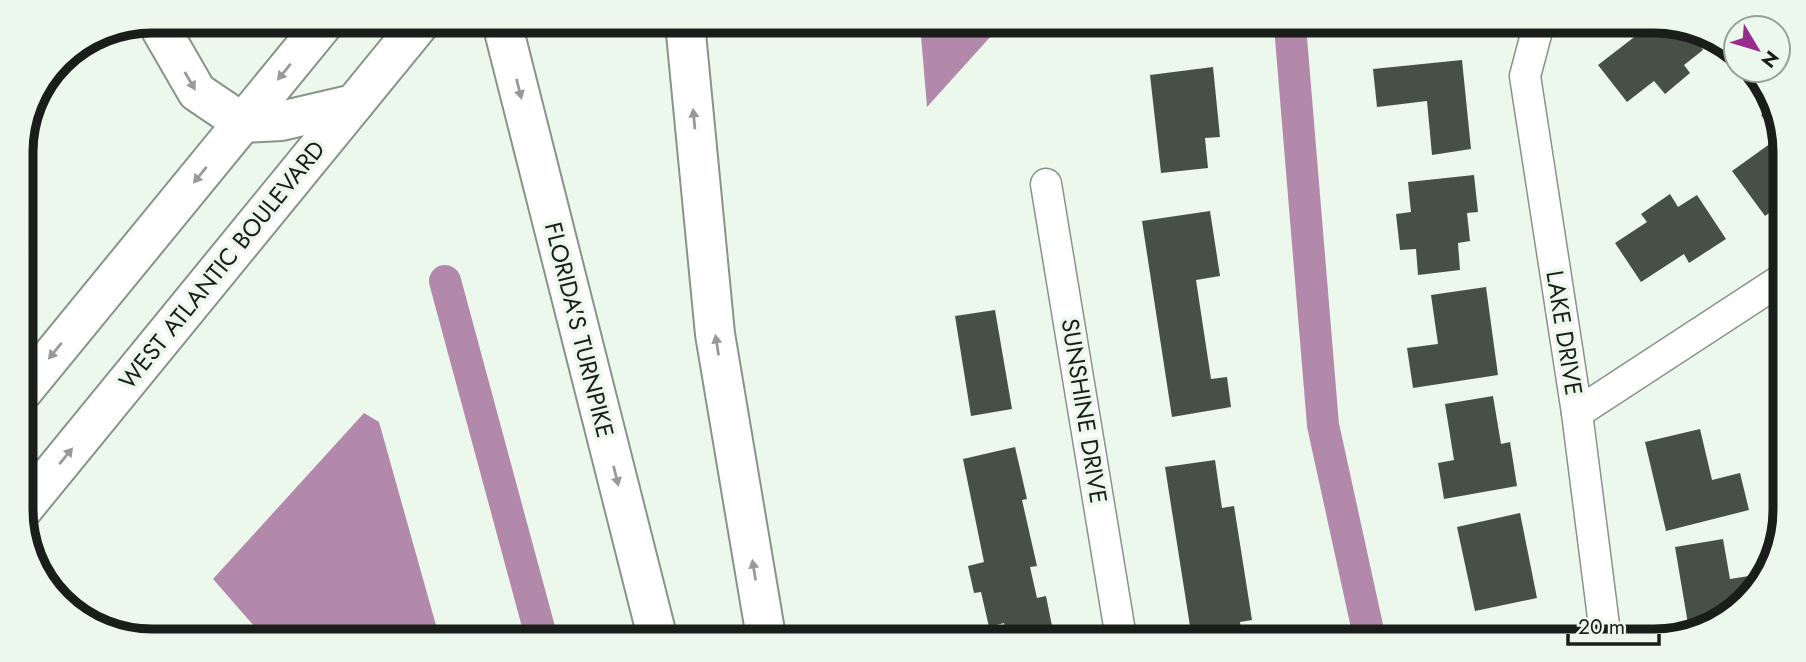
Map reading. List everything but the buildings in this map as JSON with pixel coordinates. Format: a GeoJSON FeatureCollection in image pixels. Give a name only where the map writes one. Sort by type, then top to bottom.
{"type":"FeatureCollection","features":[{"type":"Feature","properties":{"kind":"main road"},"geometry":{"type":"LineString","coordinates":[[163,33],[197,92],[243,122],[281,121],[354,104]]}},
{"type":"Feature","properties":{"kind":"main road"},"geometry":{"type":"LineString","coordinates":[[33,378],[316,33]]}},
{"type":"Feature","properties":{"kind":"main road","name":"WEST ATLANTIC BOULEVARD"},"geometry":{"type":"LineString","coordinates":[[33,497],[412,33]]}},
{"type":"Feature","properties":{"kind":"main road","name":"FLORIDA'S TURNPIKE"},"geometry":{"type":"LineString","coordinates":[[505,33],[655,629]]}},
{"type":"Feature","properties":{"kind":"main road"},"geometry":{"type":"LineString","coordinates":[[686,33],[715,334],[765,629]]}},
{"type":"Feature","properties":{"kind":"street","name":"LAKE DRIVE"},"geometry":{"type":"LineString","coordinates":[[1536,33],[1525,76],[1577,413],[1604,628]]}},
{"type":"Feature","properties":{"kind":"street","name":"SUNSHINE DRIVE"},"geometry":{"type":"LineString","coordinates":[[1046,184],[1119,628]]}},
{"type":"Feature","properties":{"kind":"street"},"geometry":{"type":"LineString","coordinates":[[1577,413],[1773,285]]}},
{"type":"Feature","properties":{"kind":"shaded area"},"geometry":{"type":"Polygon","coordinates":[[[921,33],[994,33],[927,107],[921,33]]]}},
{"type":"Feature","properties":{"kind":"shaded area"},"geometry":{"type":"Polygon","coordinates":[[[364,413],[379,422],[437,629],[257,629],[213,579],[364,413]]]}},
{"type":"Feature","properties":{"kind":"waterway"},"geometry":{"type":"LineString","coordinates":[[1291,33],[1323,425],[1367,628]]}},
{"type":"Feature","properties":{"kind":"waterway"},"geometry":{"type":"LineString","coordinates":[[445,281],[539,629]]}}]}
